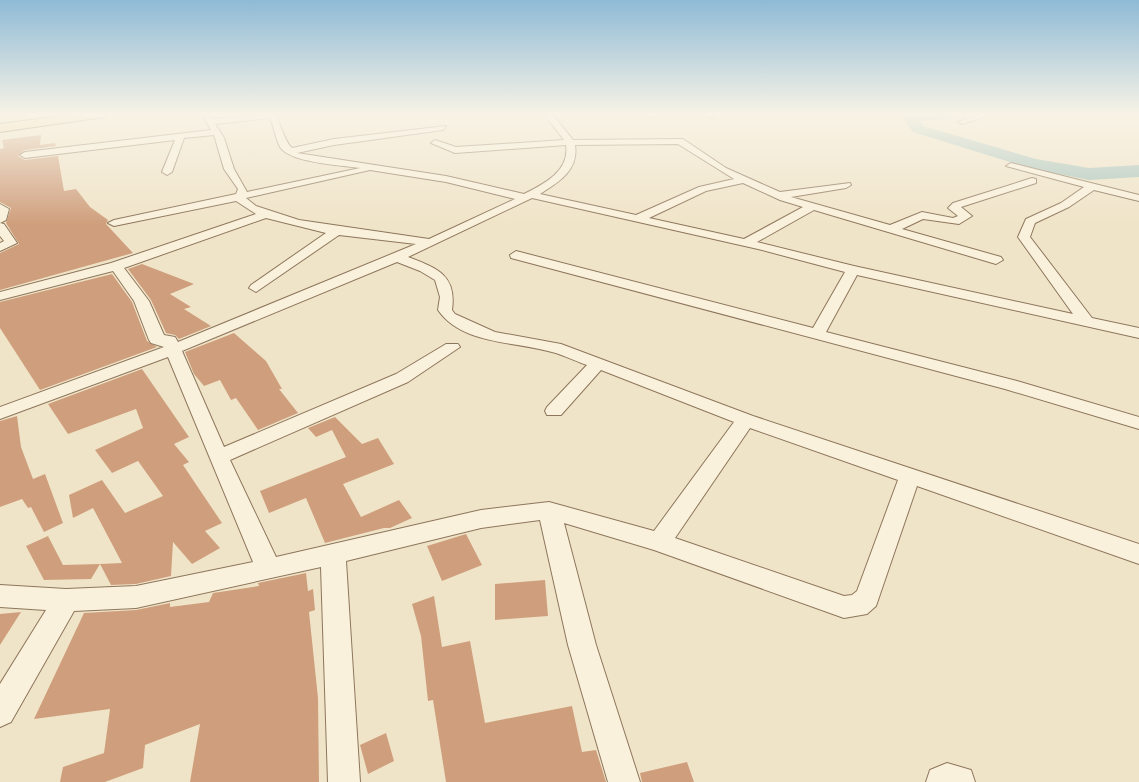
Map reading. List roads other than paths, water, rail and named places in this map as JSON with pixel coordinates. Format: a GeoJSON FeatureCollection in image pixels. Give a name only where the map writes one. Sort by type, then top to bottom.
{"type":"FeatureCollection","features":[{"type":"Feature","properties":{"kind":"street"},"geometry":{"type":"LineString","coordinates":[[25,155],[62,150]]}},
{"type":"Feature","properties":{"kind":"street"},"geometry":{"type":"LineString","coordinates":[[167,172],[175,150]]}},
{"type":"Feature","properties":{"kind":"street"},"geometry":{"type":"LineString","coordinates":[[223,150],[229,169],[243,189],[240,199],[242,202],[267,214],[338,230],[429,242]]}},
{"type":"Feature","properties":{"kind":"street"},"geometry":{"type":"LineString","coordinates":[[0,413],[285,306],[429,242],[528,196],[565,171],[570,158],[569,150]]}},
{"type":"Feature","properties":{"kind":"street"},"geometry":{"type":"LineString","coordinates":[[692,150],[723,170],[777,195],[996,260]]}},
{"type":"Feature","properties":{"kind":"street"},"geometry":{"type":"LineString","coordinates":[[289,151],[298,156],[446,179],[528,196],[746,243],[853,270],[1139,333]]}},
{"type":"Feature","properties":{"kind":"street"},"geometry":{"type":"LineString","coordinates":[[1011,166],[1139,198]]}},
{"type":"Feature","properties":{"kind":"street"},"geometry":{"type":"LineString","coordinates":[[114,224],[374,168]]}},
{"type":"Feature","properties":{"kind":"street"},"geometry":{"type":"LineString","coordinates":[[635,220],[703,189],[743,180]]}},
{"type":"Feature","properties":{"kind":"street"},"geometry":{"type":"LineString","coordinates":[[891,229],[922,215],[955,222],[966,216],[954,208],[957,206],[1032,181]]}},
{"type":"Feature","properties":{"kind":"street"},"geometry":{"type":"LineString","coordinates":[[777,195],[846,185]]}},
{"type":"Feature","properties":{"kind":"street"},"geometry":{"type":"LineString","coordinates":[[1087,322],[1024,237],[1030,221],[1065,205],[1092,187]]}},
{"type":"Feature","properties":{"kind":"street"},"geometry":{"type":"LineString","coordinates":[[0,207],[3,209],[0,220]]}},
{"type":"Feature","properties":{"kind":"street"},"geometry":{"type":"LineString","coordinates":[[746,243],[812,207]]}},
{"type":"Feature","properties":{"kind":"street"},"geometry":{"type":"LineString","coordinates":[[0,296],[116,266],[267,214]]}},
{"type":"Feature","properties":{"kind":"street"},"geometry":{"type":"LineString","coordinates":[[0,227],[11,243],[0,247]]}},
{"type":"Feature","properties":{"kind":"street"},"geometry":{"type":"LineString","coordinates":[[256,288],[338,230]]}},
{"type":"Feature","properties":{"kind":"street"},"geometry":{"type":"LineString","coordinates":[[516,255],[1011,385],[1139,423]]}},
{"type":"Feature","properties":{"kind":"street"},"geometry":{"type":"LineString","coordinates":[[395,257],[425,268],[441,278],[447,297],[445,310],[450,317],[491,336],[542,344],[746,420],[1139,554]]}},
{"type":"Feature","properties":{"kind":"street"},"geometry":{"type":"LineString","coordinates":[[116,266],[136,288],[145,304],[157,340],[169,340],[218,457],[268,567]]}},
{"type":"Feature","properties":{"kind":"street"},"geometry":{"type":"LineString","coordinates":[[817,334],[853,270]]}},
{"type":"Feature","properties":{"kind":"street"},"geometry":{"type":"LineString","coordinates":[[218,457],[402,378],[452,347]]}},
{"type":"Feature","properties":{"kind":"street"},"geometry":{"type":"LineString","coordinates":[[554,411],[597,364]]}},
{"type":"Feature","properties":{"kind":"street"},"geometry":{"type":"LineString","coordinates":[[659,542],[746,420]]}},
{"type":"Feature","properties":{"kind":"street"},"geometry":{"type":"LineString","coordinates":[[0,596],[66,600],[136,597],[268,567],[333,555],[481,519],[549,510],[659,542],[844,607],[858,606],[867,598],[910,476]]}},
{"type":"Feature","properties":{"kind":"street"},"geometry":{"type":"LineString","coordinates":[[549,510],[582,645],[624,782]]}},
{"type":"Feature","properties":{"kind":"street"},"geometry":{"type":"LineString","coordinates":[[333,555],[344,782]]}},
{"type":"Feature","properties":{"kind":"street"},"geometry":{"type":"LineString","coordinates":[[0,712],[66,600]]}},
{"type":"Feature","properties":{"kind":"street"},"geometry":{"type":"LineString","coordinates":[[942,782],[947,779],[959,782]]}},
{"type":"Feature","properties":{"kind":"waterway"},"geometry":{"type":"LineString","coordinates":[[989,150],[1033,164],[1089,174],[1139,171]]}}]}
